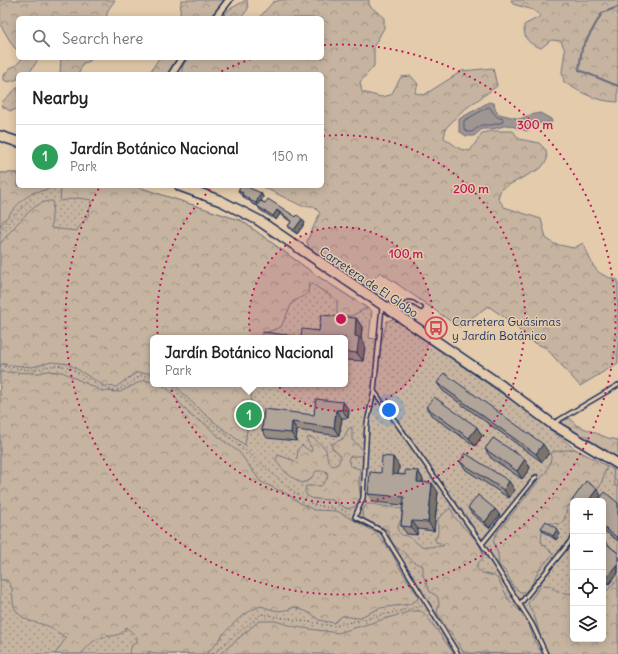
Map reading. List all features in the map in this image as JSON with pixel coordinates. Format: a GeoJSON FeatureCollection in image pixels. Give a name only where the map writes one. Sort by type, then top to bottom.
{"type":"FeatureCollection","features":[{"type":"Feature","properties":{"kind":"main road"},"geometry":{"type":"LineString","coordinates":[[0,136],[16,141]]}},
{"type":"Feature","properties":{"kind":"main road","name":"Carretera de El Globo"},"geometry":{"type":"LineString","coordinates":[[185,188],[221,201],[258,220],[382,306],[502,386],[552,424],[618,464]]}},
{"type":"Feature","properties":{"kind":"street"},"geometry":{"type":"LineString","coordinates":[[217,16],[230,0]]}},
{"type":"Feature","properties":{"kind":"street"},"geometry":{"type":"LineString","coordinates":[[173,72],[181,60]]}},
{"type":"Feature","properties":{"kind":"lane"},"geometry":{"type":"LineString","coordinates":[[396,315],[408,302],[414,303],[422,308]]}},
{"type":"Feature","properties":{"kind":"lane"},"geometry":{"type":"LineString","coordinates":[[382,306],[374,391],[367,423],[363,498],[355,517],[382,531],[426,605],[458,654]]}},
{"type":"Feature","properties":{"kind":"lane"},"geometry":{"type":"LineString","coordinates":[[552,424],[618,385]]}},
{"type":"Feature","properties":{"kind":"lane"},"geometry":{"type":"LineString","coordinates":[[374,391],[482,544],[532,624],[546,654]]}},
{"type":"Feature","properties":{"kind":"lane"},"geometry":{"type":"LineString","coordinates":[[482,544],[536,477]]}},
{"type":"Feature","properties":{"kind":"lane"},"geometry":{"type":"LineString","coordinates":[[520,604],[570,542]]}},
{"type":"Feature","properties":{"kind":"path"},"geometry":{"type":"LineString","coordinates":[[0,232],[33,198]]}},
{"type":"Feature","properties":{"kind":"path"},"geometry":{"type":"LineString","coordinates":[[0,366],[32,370],[56,365],[69,366],[96,384],[113,391],[123,388],[140,376],[150,375]]}},
{"type":"Feature","properties":{"kind":"path"},"geometry":{"type":"LineString","coordinates":[[173,387],[196,410],[309,503],[341,509],[355,517]]}},
{"type":"Feature","properties":{"kind":"path"},"geometry":{"type":"LineString","coordinates":[[213,654],[261,614],[333,626],[426,605]]}},
{"type":"Feature","properties":{"kind":"green space"},"geometry":{"type":"Polygon","coordinates":[[[0,0],[115,0],[108,10],[106,16],[16,16],[16,49],[0,24],[0,0]]]}},
{"type":"Feature","properties":{"kind":"green space"},"geometry":{"type":"Polygon","coordinates":[[[181,0],[224,0],[212,16],[180,15],[181,0]]]}},
{"type":"Feature","properties":{"kind":"green space"},"geometry":{"type":"Polygon","coordinates":[[[247,0],[248,9],[243,16],[223,16],[230,9],[247,0]]]}},
{"type":"Feature","properties":{"kind":"green space"},"geometry":{"type":"Polygon","coordinates":[[[281,0],[369,0],[369,5],[384,18],[384,28],[374,46],[374,66],[360,82],[362,92],[381,97],[391,95],[401,77],[411,76],[418,84],[415,93],[424,95],[462,71],[493,68],[497,86],[461,112],[446,128],[444,138],[460,149],[470,151],[482,133],[492,131],[513,131],[519,139],[539,143],[546,150],[547,160],[541,168],[501,189],[498,198],[504,207],[541,219],[546,238],[554,244],[574,248],[583,243],[598,272],[609,278],[618,280],[618,363],[580,386],[546,348],[527,339],[513,323],[488,306],[459,327],[380,272],[366,288],[309,249],[307,241],[320,213],[313,206],[302,206],[265,188],[324,188],[324,72],[181,72],[183,65],[187,60],[324,60],[324,16],[261,16],[273,2],[281,0]]]}},
{"type":"Feature","properties":{"kind":"green space"},"geometry":{"type":"Polygon","coordinates":[[[511,0],[618,0],[618,102],[590,96],[564,82],[562,72],[565,50],[561,41],[551,40],[541,48],[530,42],[526,38],[524,25],[541,16],[533,10],[513,4],[511,0]]]}},
{"type":"Feature","properties":{"kind":"green space"},"geometry":{"type":"Polygon","coordinates":[[[21,60],[38,60],[29,72],[16,72],[16,80],[8,82],[4,80],[4,75],[11,67],[16,65],[21,60]]]}},
{"type":"Feature","properties":{"kind":"green space"},"geometry":{"type":"Polygon","coordinates":[[[61,60],[89,60],[88,62],[83,63],[79,72],[60,72],[61,60]]]}},
{"type":"Feature","properties":{"kind":"green space"},"geometry":{"type":"Polygon","coordinates":[[[158,60],[178,60],[168,72],[150,72],[158,60]]]}},
{"type":"Feature","properties":{"kind":"green space"},"geometry":{"type":"Polygon","coordinates":[[[16,89],[16,110],[10,111],[2,106],[3,101],[16,89]]]}},
{"type":"Feature","properties":{"kind":"green space"},"geometry":{"type":"Polygon","coordinates":[[[0,173],[16,173],[16,188],[141,188],[242,221],[316,275],[372,311],[369,338],[382,340],[387,321],[394,319],[530,413],[575,449],[618,472],[618,654],[0,654],[0,173]]]}},
{"type":"Feature","properties":{"kind":"green space"},"geometry":{"type":"Polygon","coordinates":[[[0,173],[16,173],[16,188],[51,188],[33,193],[23,199],[0,226],[0,173]]]}},
{"type":"Feature","properties":{"kind":"green space"},"geometry":{"type":"Polygon","coordinates":[[[141,188],[242,221],[316,275],[367,308],[351,316],[337,314],[337,300],[309,282],[308,293],[292,303],[281,327],[260,335],[150,335],[150,373],[136,373],[116,387],[104,386],[69,364],[52,362],[32,367],[0,364],[0,244],[31,210],[45,202],[53,201],[51,228],[76,231],[88,216],[92,200],[78,198],[60,201],[61,189],[141,188]]]}},
{"type":"Feature","properties":{"kind":"green space"},"geometry":{"type":"Polygon","coordinates":[[[46,371],[62,372],[102,391],[120,392],[144,380],[150,381],[150,387],[165,387],[191,416],[205,424],[221,439],[239,452],[261,482],[287,494],[314,510],[337,511],[375,532],[392,553],[399,567],[417,594],[418,599],[410,604],[380,608],[358,618],[342,616],[334,623],[319,620],[312,614],[295,607],[278,611],[261,606],[235,622],[206,654],[155,654],[149,651],[148,654],[129,654],[132,645],[137,642],[137,637],[126,627],[124,631],[118,635],[102,638],[91,643],[81,654],[55,654],[66,638],[50,627],[22,617],[14,607],[11,585],[5,580],[0,580],[0,372],[40,373],[46,371]]]}},
{"type":"Feature","properties":{"kind":"green space"},"geometry":{"type":"Polygon","coordinates":[[[177,387],[253,387],[245,445],[226,431],[177,387]]]}},
{"type":"Feature","properties":{"kind":"green space"},"geometry":{"type":"Polygon","coordinates":[[[570,418],[576,425],[608,438],[618,440],[618,460],[563,426],[562,421],[570,418]]]}},
{"type":"Feature","properties":{"kind":"green space"},"geometry":{"type":"Polygon","coordinates":[[[352,427],[352,440],[361,448],[362,451],[361,456],[351,456],[348,459],[350,466],[360,469],[359,485],[361,499],[354,507],[347,509],[332,500],[314,499],[307,496],[305,491],[306,486],[321,486],[328,478],[326,471],[316,471],[310,480],[302,483],[287,473],[276,460],[278,455],[295,461],[297,459],[298,449],[302,445],[311,452],[312,449],[307,440],[308,437],[313,438],[326,449],[328,459],[333,466],[338,464],[341,457],[332,448],[331,444],[343,439],[348,429],[352,427]]]}},
{"type":"Feature","properties":{"kind":"green space"},"geometry":{"type":"Polygon","coordinates":[[[575,449],[607,466],[600,487],[580,489],[575,498],[570,498],[570,504],[568,506],[564,520],[560,524],[549,523],[542,531],[541,542],[553,554],[539,570],[532,584],[525,592],[520,592],[513,586],[506,572],[499,565],[498,554],[493,540],[499,530],[546,472],[550,463],[552,452],[575,449]]]}},
{"type":"Feature","properties":{"kind":"green space"},"geometry":{"type":"Polygon","coordinates":[[[613,469],[618,472],[618,487],[615,485],[613,469]]]}},
{"type":"Feature","properties":{"kind":"green space"},"geometry":{"type":"Polygon","coordinates":[[[367,504],[402,509],[404,511],[398,526],[398,531],[402,535],[411,538],[422,546],[427,547],[443,546],[444,544],[436,542],[435,540],[438,533],[438,519],[450,508],[457,520],[474,538],[480,547],[483,558],[476,567],[482,573],[494,576],[498,579],[509,600],[527,618],[534,640],[542,654],[464,653],[450,631],[447,630],[437,612],[439,604],[438,598],[430,592],[423,575],[422,565],[413,561],[394,545],[388,530],[369,523],[363,519],[362,511],[367,504]]]}},
{"type":"Feature","properties":{"kind":"green space"},"geometry":{"type":"Polygon","coordinates":[[[618,579],[618,654],[549,654],[546,650],[534,615],[528,603],[540,587],[545,585],[551,586],[558,592],[570,594],[570,642],[606,642],[606,590],[618,579]]]}},
{"type":"Feature","properties":{"kind":"green space"},"geometry":{"type":"Polygon","coordinates":[[[411,611],[421,611],[426,615],[454,654],[220,654],[259,621],[275,621],[296,627],[338,633],[411,611]]]}},
{"type":"Feature","properties":{"kind":"water"},"geometry":{"type":"Polygon","coordinates":[[[489,102],[494,103],[496,111],[499,114],[520,119],[540,113],[551,119],[552,122],[536,124],[527,131],[508,125],[493,129],[482,129],[474,136],[466,136],[459,131],[459,119],[489,102]]]}},
{"type":"Feature","properties":{"kind":"building"},"geometry":{"type":"Polygon","coordinates":[[[239,188],[250,188],[261,193],[256,203],[249,200],[250,199],[242,195],[243,193],[238,191],[239,188]]]}},
{"type":"Feature","properties":{"kind":"building"},"geometry":{"type":"Polygon","coordinates":[[[268,199],[296,217],[297,215],[302,219],[294,230],[288,226],[292,221],[277,210],[273,216],[257,206],[260,201],[265,203],[268,199]]]}},
{"type":"Feature","properties":{"kind":"building"},"geometry":{"type":"Polygon","coordinates":[[[321,315],[356,318],[355,336],[359,337],[357,353],[348,352],[348,335],[301,335],[302,329],[319,331],[321,315]]]}},
{"type":"Feature","properties":{"kind":"building"},"geometry":{"type":"Polygon","coordinates":[[[263,332],[286,335],[262,335],[263,332]]]}},
{"type":"Feature","properties":{"kind":"building"},"geometry":{"type":"Polygon","coordinates":[[[444,373],[543,444],[536,454],[437,383],[444,373]]]}},
{"type":"Feature","properties":{"kind":"building"},"geometry":{"type":"Polygon","coordinates":[[[434,397],[477,427],[469,438],[426,407],[434,397]]]}},
{"type":"Feature","properties":{"kind":"building"},"geometry":{"type":"Polygon","coordinates":[[[316,399],[343,402],[342,410],[336,410],[334,428],[292,422],[291,433],[262,430],[264,409],[314,415],[316,399]]]}},
{"type":"Feature","properties":{"kind":"building"},"geometry":{"type":"Polygon","coordinates":[[[493,438],[525,459],[517,471],[485,449],[493,438]]]}},
{"type":"Feature","properties":{"kind":"building"},"geometry":{"type":"Polygon","coordinates":[[[465,453],[509,481],[504,490],[460,462],[465,453]]]}},
{"type":"Feature","properties":{"kind":"building"},"geometry":{"type":"Polygon","coordinates":[[[382,456],[393,457],[392,474],[405,475],[405,470],[418,471],[417,482],[432,483],[428,522],[412,521],[411,527],[401,526],[404,497],[368,494],[370,472],[381,473],[382,456]]]}},
{"type":"Feature","properties":{"kind":"building"},"geometry":{"type":"Polygon","coordinates":[[[586,481],[597,489],[590,498],[574,498],[586,481]]]}},
{"type":"Feature","properties":{"kind":"building"},"geometry":{"type":"Polygon","coordinates":[[[605,492],[618,503],[618,538],[606,529],[606,498],[600,498],[605,492]]]}},
{"type":"Feature","properties":{"kind":"building"},"geometry":{"type":"Polygon","coordinates":[[[478,495],[495,509],[485,522],[468,508],[478,495]]]}},
{"type":"Feature","properties":{"kind":"building"},"geometry":{"type":"Polygon","coordinates":[[[546,521],[557,529],[553,536],[541,528],[546,521]]]}},
{"type":"Feature","properties":{"kind":"building"},"geometry":{"type":"Polygon","coordinates":[[[606,543],[618,553],[618,563],[606,578],[606,543]]]}},
{"type":"Feature","properties":{"kind":"waterway"},"geometry":{"type":"LineString","coordinates":[[618,7],[602,13],[582,48],[579,70],[618,86]]}},
{"type":"Feature","properties":{"kind":"place","name":"Carretera Guásimas y Jardín Botánico"},"geometry":{"type":"Point","coordinates":[436,328]}},
{"type":"Feature","properties":{"kind":"place","name":"Jardín Botánico Nacional"},"geometry":{"type":"Point","coordinates":[249,415]}}]}
